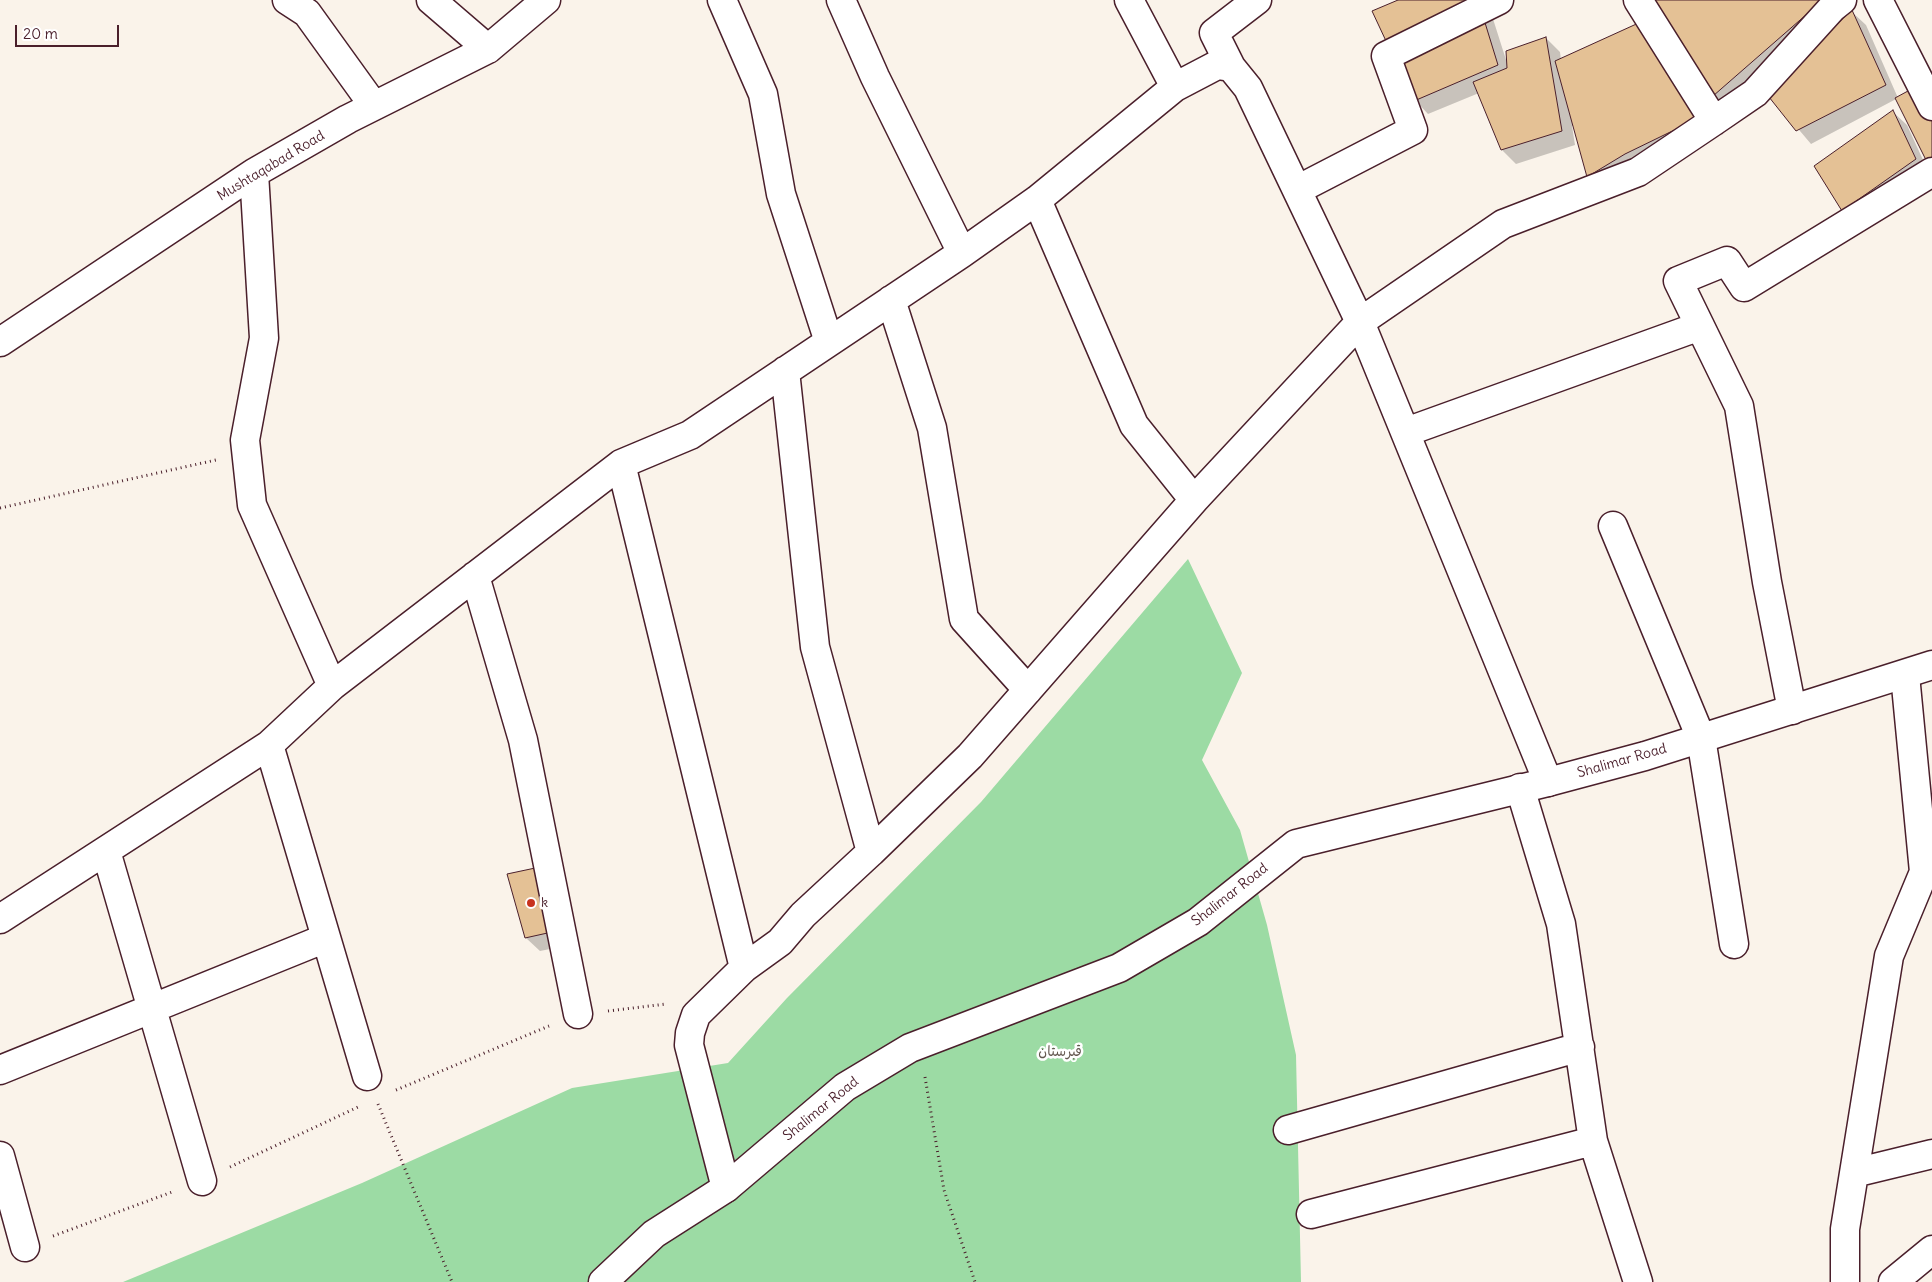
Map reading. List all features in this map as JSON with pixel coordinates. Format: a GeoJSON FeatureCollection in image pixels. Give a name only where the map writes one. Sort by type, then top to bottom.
{"type":"FeatureCollection","features":[{"type":"Feature","properties":{"kind":"street"},"geometry":{"type":"LineString","coordinates":[[287,0],[307,13],[374,106]]}},
{"type":"Feature","properties":{"kind":"street"},"geometry":{"type":"LineString","coordinates":[[431,0],[488,49]]}},
{"type":"Feature","properties":{"kind":"street","name":"Mushtaqabad Road"},"geometry":{"type":"LineString","coordinates":[[0,342],[254,173],[374,106],[488,49],[546,0]]}},
{"type":"Feature","properties":{"kind":"street"},"geometry":{"type":"LineString","coordinates":[[722,0],[763,94],[781,194],[829,342]]}},
{"type":"Feature","properties":{"kind":"street"},"geometry":{"type":"LineString","coordinates":[[841,0],[875,78],[962,253]]}},
{"type":"Feature","properties":{"kind":"street"},"geometry":{"type":"LineString","coordinates":[[1129,0],[1175,87]]}},
{"type":"Feature","properties":{"kind":"street"},"geometry":{"type":"LineString","coordinates":[[1256,0],[1214,33],[1231,67],[1248,88],[1360,322],[1548,782]]}},
{"type":"Feature","properties":{"kind":"street"},"geometry":{"type":"LineString","coordinates":[[1297,190],[1413,130],[1386,56],[1500,0]]}},
{"type":"Feature","properties":{"kind":"street"},"geometry":{"type":"LineString","coordinates":[[1638,0],[1714,121]]}},
{"type":"Feature","properties":{"kind":"street"},"geometry":{"type":"LineString","coordinates":[[726,1188],[689,1045],[690,1033],[696,1015],[744,968],[780,942],[803,915],[872,852],[970,756],[1194,500],[1360,322],[1504,224],[1638,172],[1755,93],[1832,8],[1842,0]]}},
{"type":"Feature","properties":{"kind":"street"},"geometry":{"type":"LineString","coordinates":[[1878,0],[1932,106]]}},
{"type":"Feature","properties":{"kind":"street"},"geometry":{"type":"LineString","coordinates":[[0,919],[269,745],[332,686],[621,464],[690,435],[962,253],[1037,200],[1175,87],[1217,65],[1231,67]]}},
{"type":"Feature","properties":{"kind":"street"},"geometry":{"type":"LineString","coordinates":[[1792,710],[1767,582],[1739,406],[1678,281],[1727,261],[1744,287],[1932,172]]}},
{"type":"Feature","properties":{"kind":"street"},"geometry":{"type":"LineString","coordinates":[[254,173],[264,338],[245,440],[252,505],[332,686]]}},
{"type":"Feature","properties":{"kind":"street"},"geometry":{"type":"LineString","coordinates":[[1037,200],[1134,425],[1194,500]]}},
{"type":"Feature","properties":{"kind":"street"},"geometry":{"type":"LineString","coordinates":[[891,300],[932,428],[964,619],[1028,690]]}},
{"type":"Feature","properties":{"kind":"street"},"geometry":{"type":"LineString","coordinates":[[1406,432],[1700,326]]}},
{"type":"Feature","properties":{"kind":"street"},"geometry":{"type":"LineString","coordinates":[[784,371],[815,647],[872,852]]}},
{"type":"Feature","properties":{"kind":"street"},"geometry":{"type":"LineString","coordinates":[[621,464],[744,968]]}},
{"type":"Feature","properties":{"kind":"street"},"geometry":{"type":"LineString","coordinates":[[1613,526],[1701,738],[1734,944]]}},
{"type":"Feature","properties":{"kind":"street"},"geometry":{"type":"LineString","coordinates":[[475,576],[523,740],[578,1014]]}},
{"type":"Feature","properties":{"kind":"street","name":"Shalimar Road"},"geometry":{"type":"LineString","coordinates":[[603,1282],[654,1234],[726,1188],[845,1087],[910,1048],[1119,968],[1198,922],[1296,844],[1548,782],[1701,738],[1932,666]]}},
{"type":"Feature","properties":{"kind":"street"},"geometry":{"type":"LineString","coordinates":[[1845,1282],[1845,1229],[1889,956],[1924,872],[1905,675]]}},
{"type":"Feature","properties":{"kind":"street"},"geometry":{"type":"LineString","coordinates":[[269,745],[367,1076]]}},
{"type":"Feature","properties":{"kind":"street"},"geometry":{"type":"LineString","coordinates":[[1520,788],[1560,924],[1593,1141],[1638,1282]]}},
{"type":"Feature","properties":{"kind":"street"},"geometry":{"type":"LineString","coordinates":[[106,851],[202,1181]]}},
{"type":"Feature","properties":{"kind":"street"},"geometry":{"type":"LineString","coordinates":[[0,1070],[326,938]]}},
{"type":"Feature","properties":{"kind":"street"},"geometry":{"type":"LineString","coordinates":[[1288,1130],[1580,1047]]}},
{"type":"Feature","properties":{"kind":"street"},"geometry":{"type":"LineString","coordinates":[[1311,1214],[1593,1141]]}},
{"type":"Feature","properties":{"kind":"street"},"geometry":{"type":"LineString","coordinates":[[1854,1173],[1932,1154]]}},
{"type":"Feature","properties":{"kind":"street"},"geometry":{"type":"LineString","coordinates":[[0,1156],[25,1247]]}},
{"type":"Feature","properties":{"kind":"street"},"geometry":{"type":"LineString","coordinates":[[1893,1282],[1932,1250]]}},
{"type":"Feature","properties":{"kind":"path"},"geometry":{"type":"LineString","coordinates":[[0,508],[246,453]]}},
{"type":"Feature","properties":{"kind":"path"},"geometry":{"type":"LineString","coordinates":[[920,1044],[944,1190],[975,1282]]}},
{"type":"Feature","properties":{"kind":"path"},"geometry":{"type":"LineString","coordinates":[[367,1076],[452,1282]]}},
{"type":"Feature","properties":{"kind":"green space","name":"قبرستان"},"geometry":{"type":"Polygon","coordinates":[[[1188,559],[1242,673],[1202,760],[1240,830],[1267,925],[1296,1055],[1301,1282],[123,1282],[362,1183],[572,1088],[728,1063],[787,998],[981,802],[1188,559]]]}},
{"type":"Feature","properties":{"kind":"building"},"geometry":{"type":"Polygon","coordinates":[[[1398,0],[1478,0],[1498,65],[1414,101],[1372,11],[1398,0]]]}},
{"type":"Feature","properties":{"kind":"building"},"geometry":{"type":"Polygon","coordinates":[[[1654,0],[1823,0],[1713,96],[1654,0]]]}},
{"type":"Feature","properties":{"kind":"building"},"geometry":{"type":"Polygon","coordinates":[[[1852,10],[1886,85],[1796,131],[1765,92],[1852,10]]]}},
{"type":"Feature","properties":{"kind":"building"},"geometry":{"type":"Polygon","coordinates":[[[1643,21],[1697,119],[1625,154],[1587,177],[1555,61],[1643,21]]]}},
{"type":"Feature","properties":{"kind":"building"},"geometry":{"type":"Polygon","coordinates":[[[1546,37],[1562,131],[1501,150],[1473,82],[1507,68],[1506,51],[1546,37]]]}},
{"type":"Feature","properties":{"kind":"building"},"geometry":{"type":"Polygon","coordinates":[[[1932,78],[1932,163],[1929,166],[1895,98],[1932,78]]]}},
{"type":"Feature","properties":{"kind":"building"},"geometry":{"type":"Polygon","coordinates":[[[1893,110],[1916,159],[1842,211],[1814,166],[1893,110]]]}},
{"type":"Feature","properties":{"kind":"building","name":"k"},"geometry":{"type":"Polygon","coordinates":[[[540,867],[552,932],[525,938],[507,874],[540,867]]]}},
{"type":"Feature","properties":{"kind":"place","name":"k"},"geometry":{"type":"Point","coordinates":[531,903]}}]}
